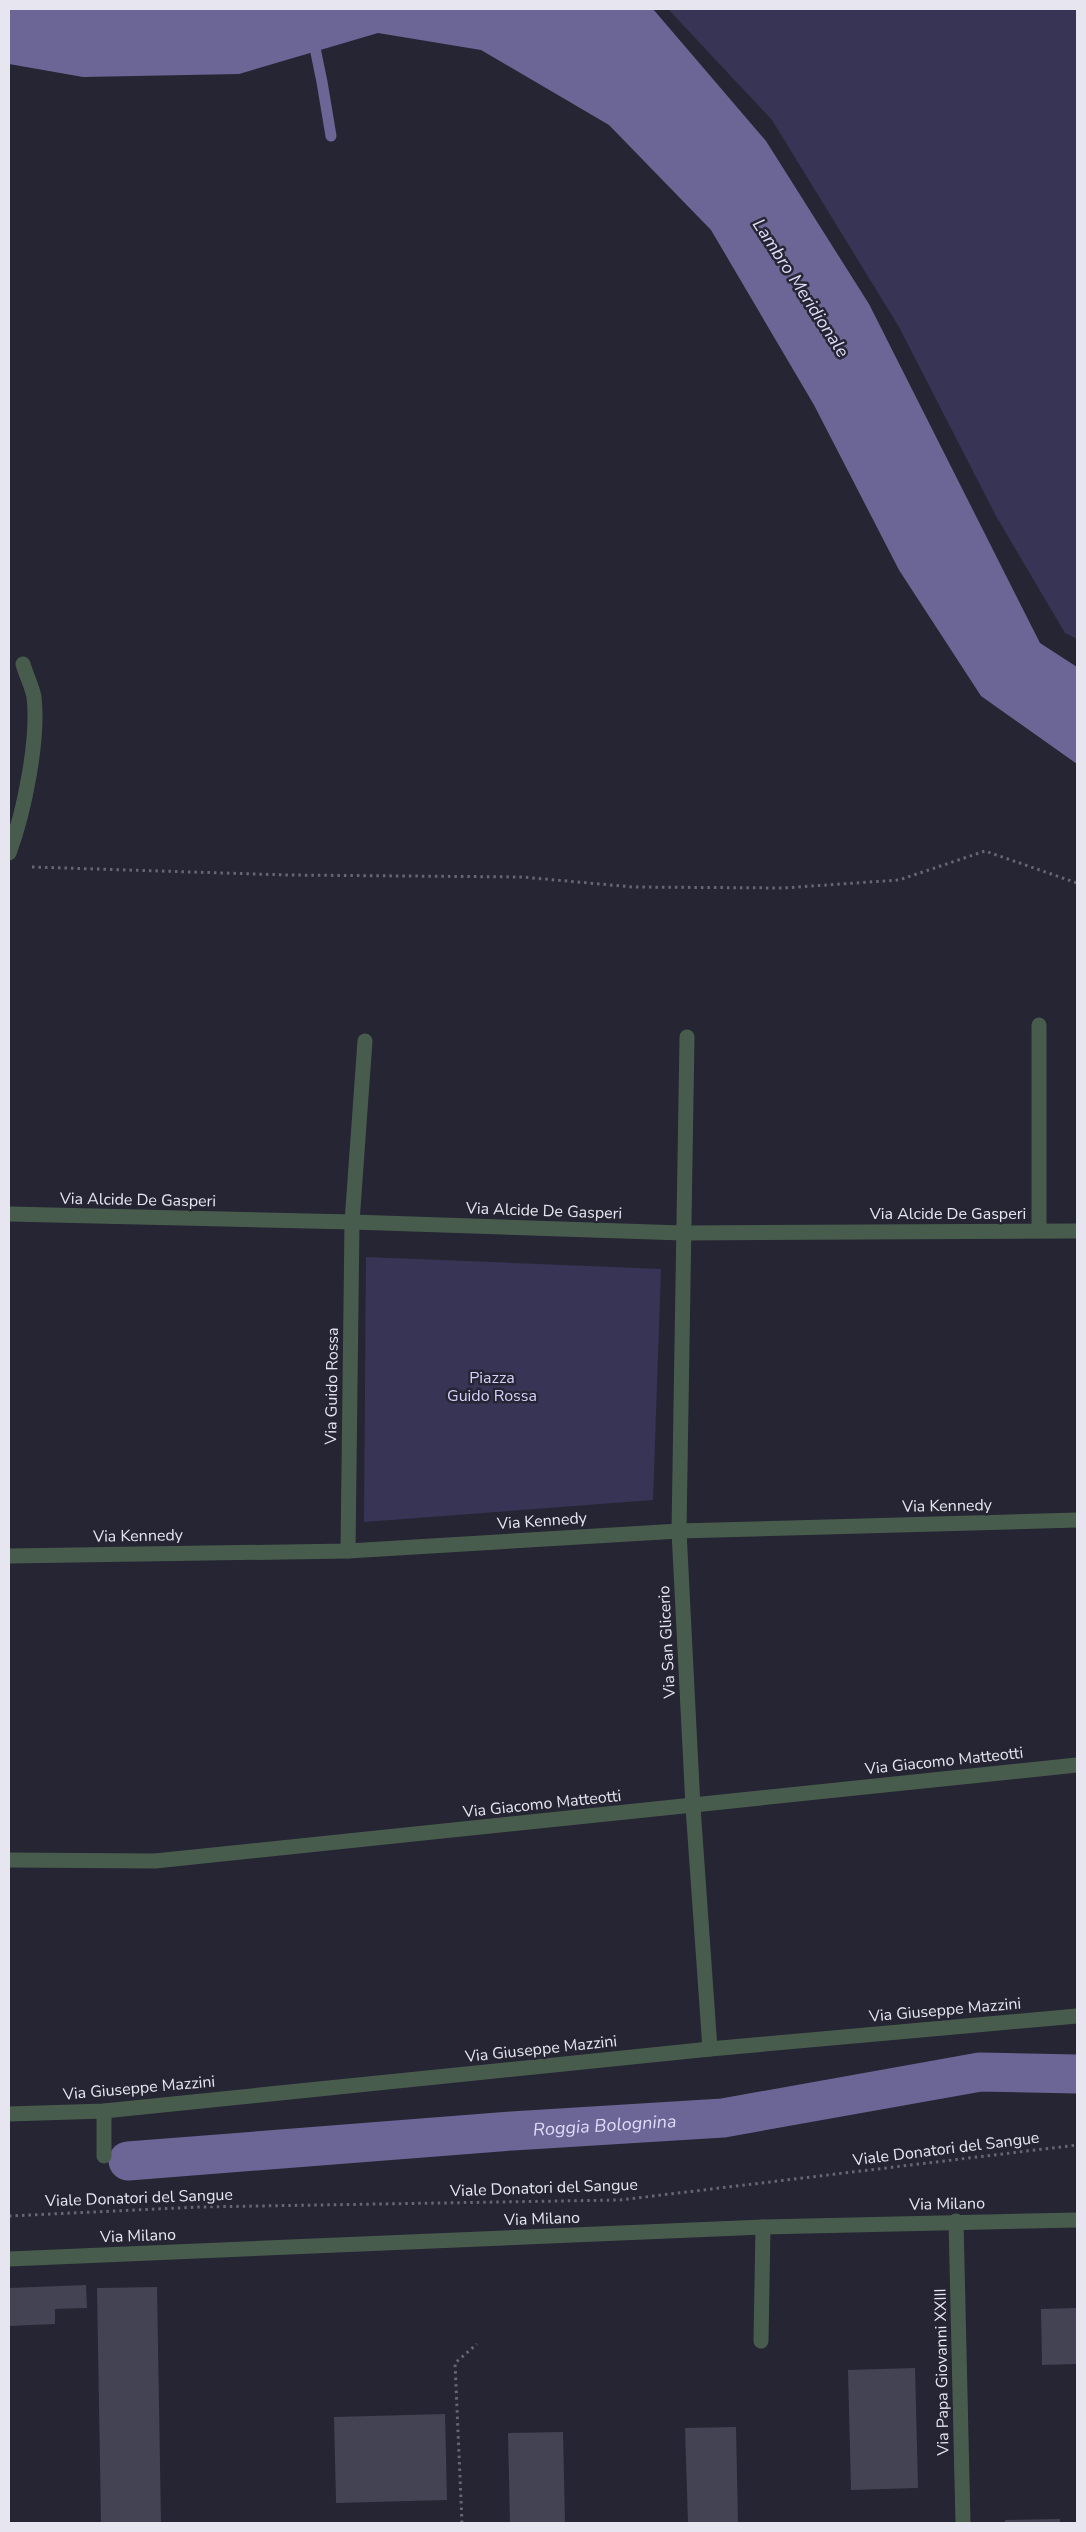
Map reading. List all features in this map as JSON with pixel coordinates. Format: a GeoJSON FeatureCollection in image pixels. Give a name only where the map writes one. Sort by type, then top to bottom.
{"type":"FeatureCollection","features":[{"type":"Feature","properties":{"kind":"street"},"geometry":{"type":"LineString","coordinates":[[9,853],[17,832],[35,723],[34,695],[23,664]]}},
{"type":"Feature","properties":{"kind":"street"},"geometry":{"type":"LineString","coordinates":[[1039,1025],[1039,1230]]}},
{"type":"Feature","properties":{"kind":"street","name":"Via San Glicerio"},"geometry":{"type":"LineString","coordinates":[[687,1037],[679,1531],[710,2049]]}},
{"type":"Feature","properties":{"kind":"street","name":"Via Guido Rossa"},"geometry":{"type":"LineString","coordinates":[[348,1551],[352,1222],[364,1040]]}},
{"type":"Feature","properties":{"kind":"street","name":"Via Alcide De Gasperi"},"geometry":{"type":"LineString","coordinates":[[9,1214],[352,1222],[683,1233],[1077,1231]]}},
{"type":"Feature","properties":{"kind":"street","name":"Via Kennedy"},"geometry":{"type":"LineString","coordinates":[[9,1556],[348,1551],[679,1531],[1077,1520]]}},
{"type":"Feature","properties":{"kind":"street","name":"Via Giacomo Matteotti"},"geometry":{"type":"LineString","coordinates":[[9,1860],[155,1861],[1077,1765]]}},
{"type":"Feature","properties":{"kind":"street","name":"Via Giuseppe Mazzini"},"geometry":{"type":"LineString","coordinates":[[9,2114],[104,2111],[710,2049],[1077,2016]]}},
{"type":"Feature","properties":{"kind":"street"},"geometry":{"type":"LineString","coordinates":[[104,2111],[104,2156]]}},
{"type":"Feature","properties":{"kind":"street","name":"Via Milano"},"geometry":{"type":"LineString","coordinates":[[9,2259],[763,2227],[956,2221],[1077,2220]]}},
{"type":"Feature","properties":{"kind":"street","name":"Via Papa Giovanni XXIII"},"geometry":{"type":"LineString","coordinates":[[956,2221],[963,2523]]}},
{"type":"Feature","properties":{"kind":"street"},"geometry":{"type":"LineString","coordinates":[[761,2341],[763,2227]]}},
{"type":"Feature","properties":{"kind":"path"},"geometry":{"type":"LineString","coordinates":[[29,867],[287,875],[522,877],[633,887],[783,888],[899,880],[985,851],[1077,884]]}},
{"type":"Feature","properties":{"kind":"path","name":"Viale Donatori del Sangue"},"geometry":{"type":"LineString","coordinates":[[9,2216],[199,2207],[620,2200],[1077,2145]]}},
{"type":"Feature","properties":{"kind":"path"},"geometry":{"type":"LineString","coordinates":[[462,2523],[455,2363],[477,2344]]}},
{"type":"Feature","properties":{"kind":"green space"},"geometry":{"type":"Polygon","coordinates":[[[668,9],[1077,9],[1077,639],[1065,633],[996,516],[899,327],[772,120],[668,9]]]}},
{"type":"Feature","properties":{"kind":"green space","name":"Piazza Guido Rossa"},"geometry":{"type":"Polygon","coordinates":[[[366,1257],[661,1269],[653,1500],[364,1522],[366,1257]]]}},
{"type":"Feature","properties":{"kind":"water","name":"Lambro Meridionale"},"geometry":{"type":"Polygon","coordinates":[[[9,9],[653,9],[766,141],[869,304],[1040,643],[1077,667],[1077,764],[981,696],[899,570],[814,405],[711,230],[609,125],[481,50],[378,33],[239,74],[83,77],[9,64],[9,9]]]}},
{"type":"Feature","properties":{"kind":"building"},"geometry":{"type":"Polygon","coordinates":[[[86,2285],[87,2308],[55,2309],[55,2324],[9,2326],[9,2288],[86,2285]]]}},
{"type":"Feature","properties":{"kind":"building"},"geometry":{"type":"Polygon","coordinates":[[[157,2287],[161,2523],[101,2523],[97,2288],[157,2287]]]}},
{"type":"Feature","properties":{"kind":"building"},"geometry":{"type":"Polygon","coordinates":[[[1077,2308],[1077,2364],[1042,2365],[1041,2309],[1077,2308]]]}},
{"type":"Feature","properties":{"kind":"building"},"geometry":{"type":"Polygon","coordinates":[[[915,2368],[918,2488],[851,2490],[848,2370],[915,2368]]]}},
{"type":"Feature","properties":{"kind":"building"},"geometry":{"type":"Polygon","coordinates":[[[445,2414],[447,2500],[336,2503],[334,2417],[445,2414]]]}},
{"type":"Feature","properties":{"kind":"building"},"geometry":{"type":"Polygon","coordinates":[[[736,2427],[738,2523],[688,2523],[685,2428],[736,2427]]]}},
{"type":"Feature","properties":{"kind":"building"},"geometry":{"type":"Polygon","coordinates":[[[563,2432],[565,2523],[510,2523],[508,2433],[563,2432]]]}},
{"type":"Feature","properties":{"kind":"building"},"geometry":{"type":"Polygon","coordinates":[[[1060,2519],[1060,2523],[1005,2523],[1005,2520],[1060,2519]]]}},
{"type":"Feature","properties":{"kind":"waterway"},"geometry":{"type":"LineString","coordinates":[[307,9],[331,136]]}},
{"type":"Feature","properties":{"kind":"waterway","name":"Roggia Bolognina"},"geometry":{"type":"LineString","coordinates":[[128,2161],[512,2131],[723,2118],[980,2072],[1077,2074]]}}]}
